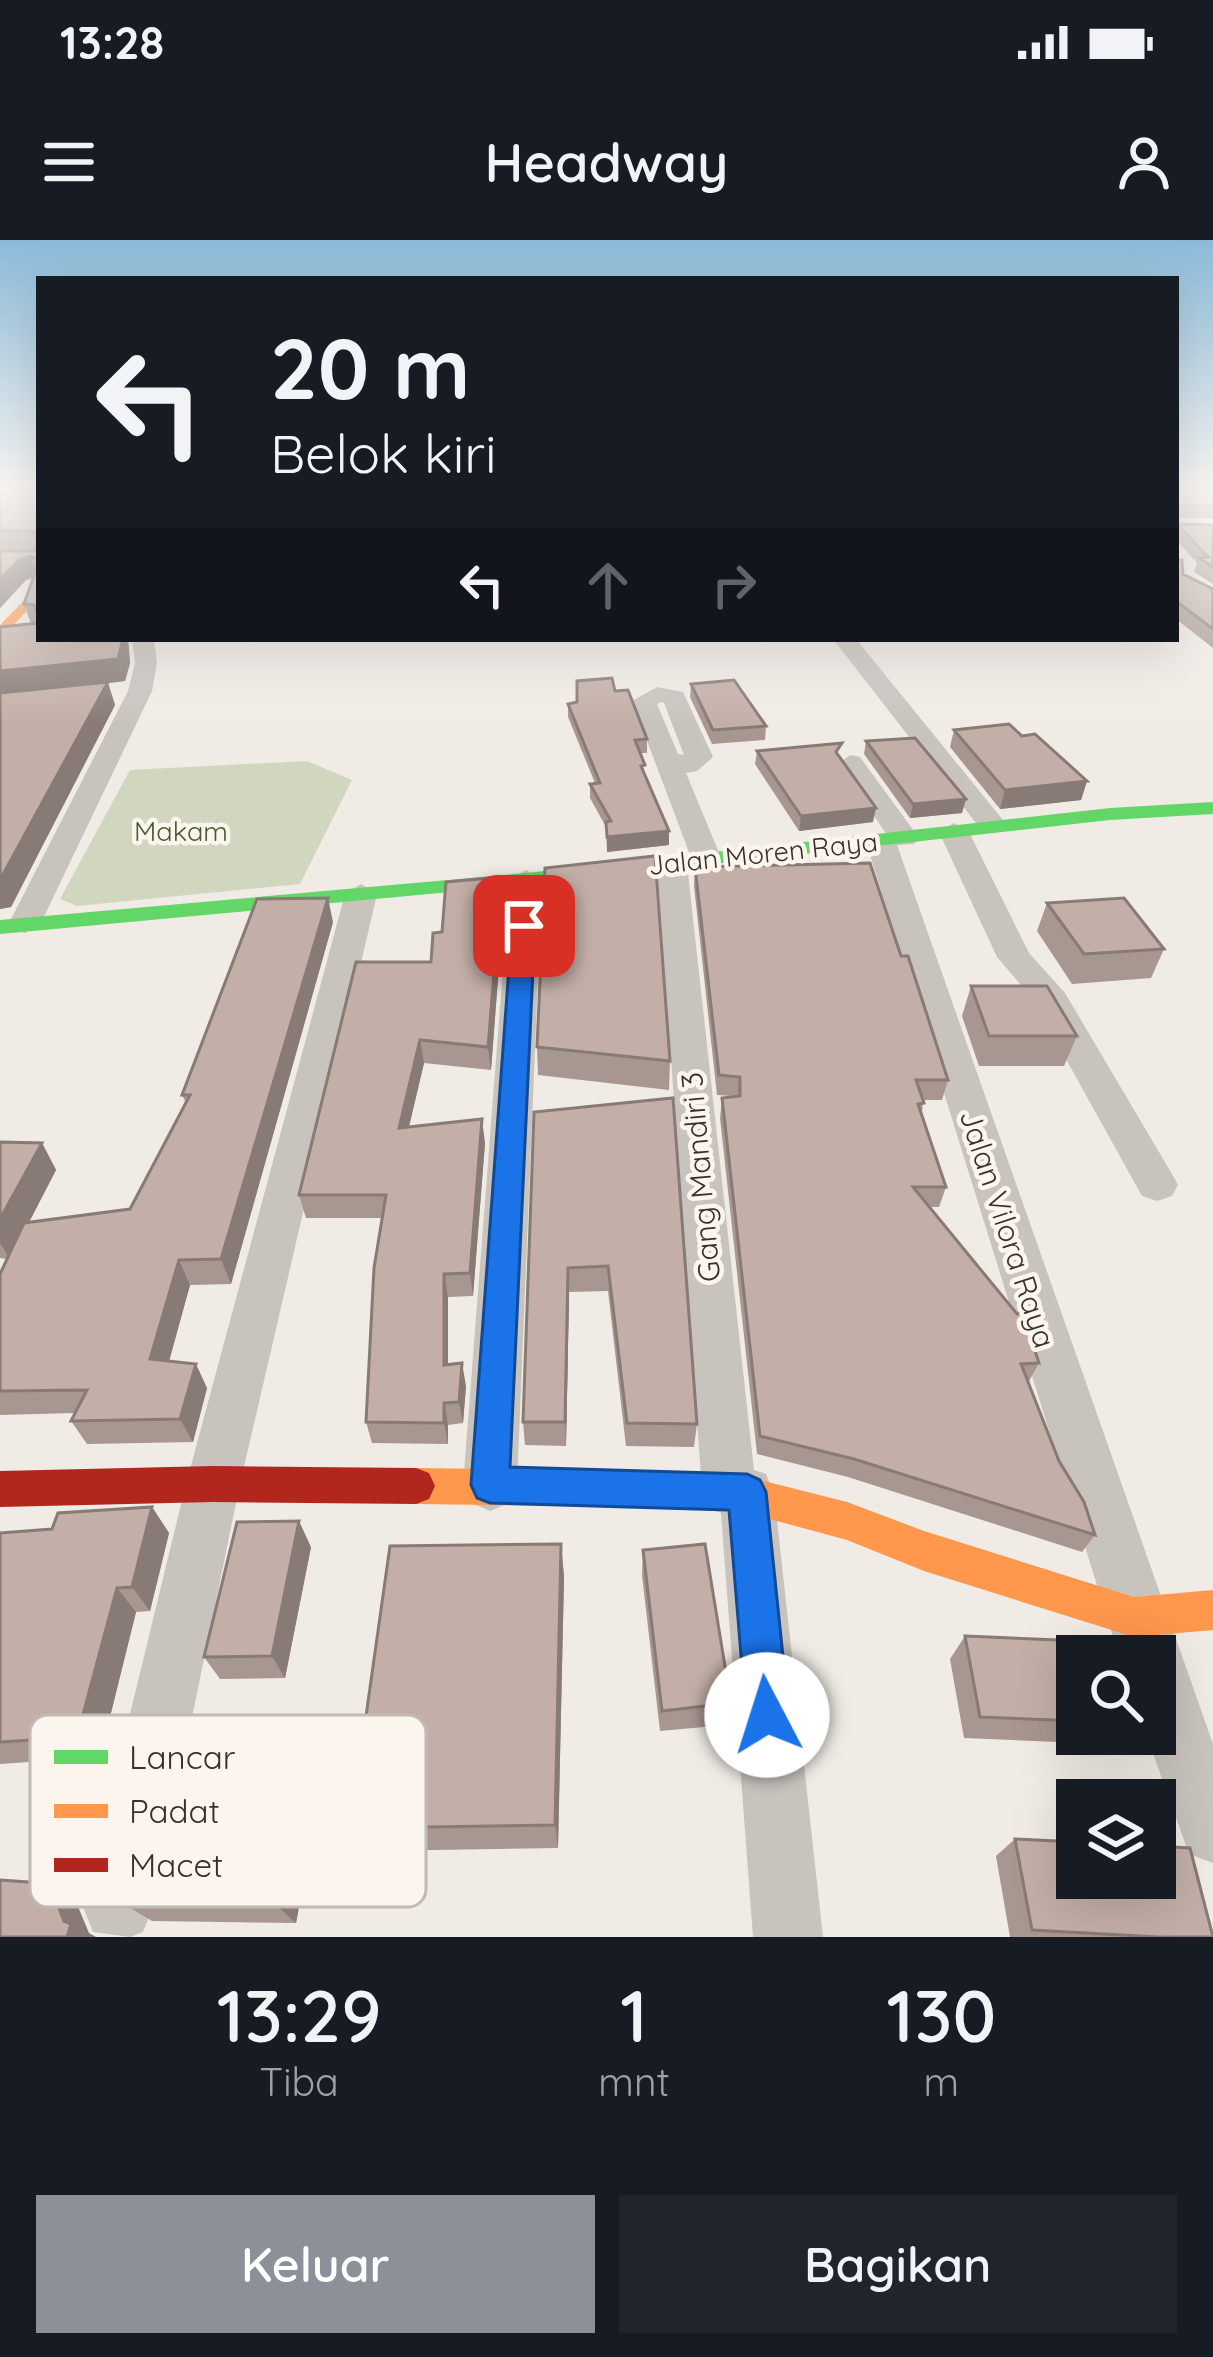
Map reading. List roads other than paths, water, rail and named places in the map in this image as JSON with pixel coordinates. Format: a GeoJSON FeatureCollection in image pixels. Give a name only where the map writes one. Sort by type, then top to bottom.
{"type":"FeatureCollection","features":[{"type":"Feature","properties":{"kind":"street"},"geometry":{"type":"LineString","coordinates":[[0,637],[36,593]]}},
{"type":"Feature","properties":{"kind":"street"},"geometry":{"type":"LineString","coordinates":[[0,637],[36,637]]}},
{"type":"Feature","properties":{"kind":"street"},"geometry":{"type":"LineString","coordinates":[[12,925],[140,691],[145,642]]}},
{"type":"Feature","properties":{"kind":"street"},"geometry":{"type":"LineString","coordinates":[[846,642],[993,826]]}},
{"type":"Feature","properties":{"kind":"street"},"geometry":{"type":"LineString","coordinates":[[104,696],[140,691]]}},
{"type":"Feature","properties":{"kind":"street","name":"Gang Mandiri 3"},"geometry":{"type":"LineString","coordinates":[[670,760],[690,862],[738,1491],[788,1937]]}},
{"type":"Feature","properties":{"kind":"street","name":"Jalan Vilora Raya"},"geometry":{"type":"LineString","coordinates":[[851,763],[892,840],[1142,1635]]}},
{"type":"Feature","properties":{"kind":"street","name":"Jalan Moren Raya"},"geometry":{"type":"LineString","coordinates":[[12,925],[526,880],[993,826],[1213,808]]}},
{"type":"Feature","properties":{"kind":"street"},"geometry":{"type":"LineString","coordinates":[[954,832],[1013,957],[1047,993],[1157,1186]]}},
{"type":"Feature","properties":{"kind":"street"},"geometry":{"type":"LineString","coordinates":[[490,1485],[526,880]]}},
{"type":"Feature","properties":{"kind":"street"},"geometry":{"type":"LineString","coordinates":[[161,1715],[213,1484],[361,893]]}},
{"type":"Feature","properties":{"kind":"street"},"geometry":{"type":"LineString","coordinates":[[0,1489],[213,1484],[738,1491],[1110,1635]]}},
{"type":"Feature","properties":{"kind":"street"},"geometry":{"type":"LineString","coordinates":[[1170,1635],[1213,1610]]}},
{"type":"Feature","properties":{"kind":"street","name":"Jalan Vilora Raya"},"geometry":{"type":"LineString","coordinates":[[1176,1730],[1213,1830]]}},
{"type":"Feature","properties":{"kind":"park label","name":"Makam"},"geometry":{"type":"Point","coordinates":[181,832]}}]}
